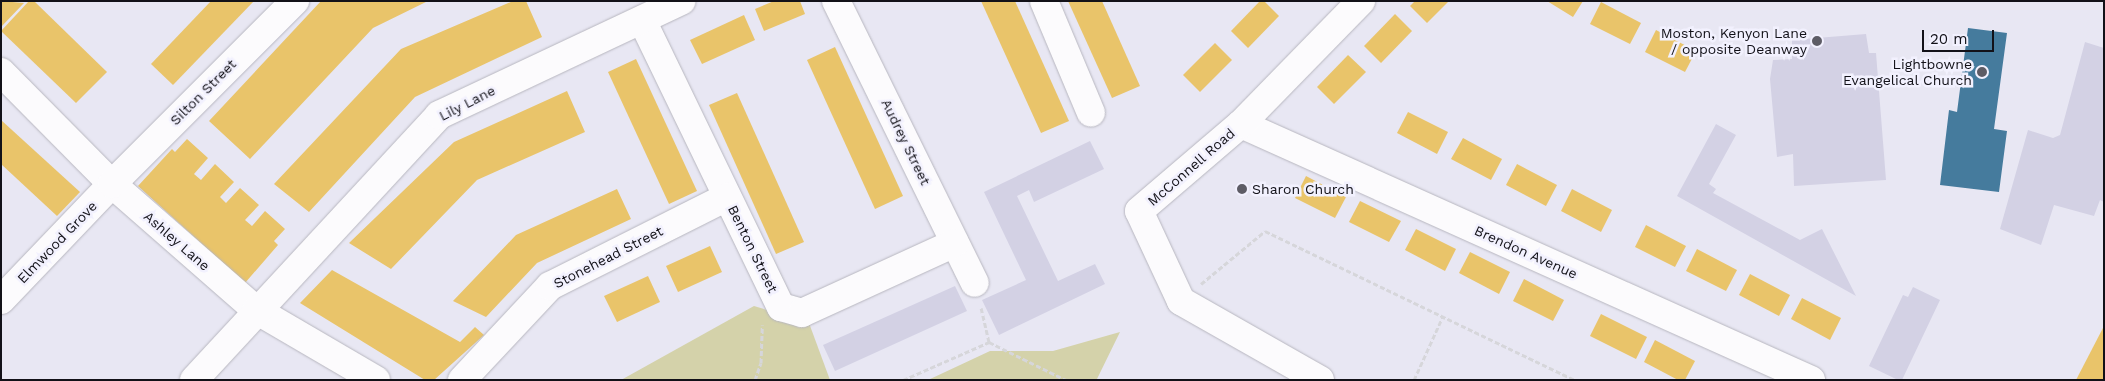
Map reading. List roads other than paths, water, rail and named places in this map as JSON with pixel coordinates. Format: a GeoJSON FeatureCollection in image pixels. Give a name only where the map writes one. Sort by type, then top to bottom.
{"type":"FeatureCollection","features":[{"type":"Feature","properties":{"kind":"street","name":"Silton Street"},"geometry":{"type":"LineString","coordinates":[[112,184],[295,1]]}},
{"type":"Feature","properties":{"kind":"street","name":"Lily Lane"},"geometry":{"type":"LineString","coordinates":[[194,380],[256,310],[439,115],[680,1]]}},
{"type":"Feature","properties":{"kind":"street","name":"Audrey Street"},"geometry":{"type":"LineString","coordinates":[[836,1],[975,283]]}},
{"type":"Feature","properties":{"kind":"street"},"geometry":{"type":"LineString","coordinates":[[1044,1],[1091,113]]}},
{"type":"Feature","properties":{"kind":"street","name":"McConnell Road"},"geometry":{"type":"LineString","coordinates":[[1320,380],[1181,301],[1139,211],[1241,124],[1361,1]]}},
{"type":"Feature","properties":{"kind":"street","name":"Benton Street"},"geometry":{"type":"LineString","coordinates":[[642,20],[781,307],[802,313],[956,243]]}},
{"type":"Feature","properties":{"kind":"street","name":"Ashley Lane"},"geometry":{"type":"LineString","coordinates":[[1,72],[112,184],[256,310],[376,380]]}},
{"type":"Feature","properties":{"kind":"street","name":"Brendon Avenue"},"geometry":{"type":"LineString","coordinates":[[1241,124],[1811,380]]}},
{"type":"Feature","properties":{"kind":"street","name":"Elmwood Grove"},"geometry":{"type":"LineString","coordinates":[[1,300],[112,184]]}},
{"type":"Feature","properties":{"kind":"street","name":"Stonehead Street"},"geometry":{"type":"LineString","coordinates":[[462,380],[550,286],[727,197]]}},
{"type":"Feature","properties":{"kind":"place","name":"Moston, Kenyon Lane / opposite Deanway"},"geometry":{"type":"Point","coordinates":[1817,41]}},
{"type":"Feature","properties":{"kind":"place","name":"Lightbowne Evangelical Church"},"geometry":{"type":"Point","coordinates":[1982,72]}},
{"type":"Feature","properties":{"kind":"place","name":"Sharon Church"},"geometry":{"type":"Point","coordinates":[1242,189]}}]}
